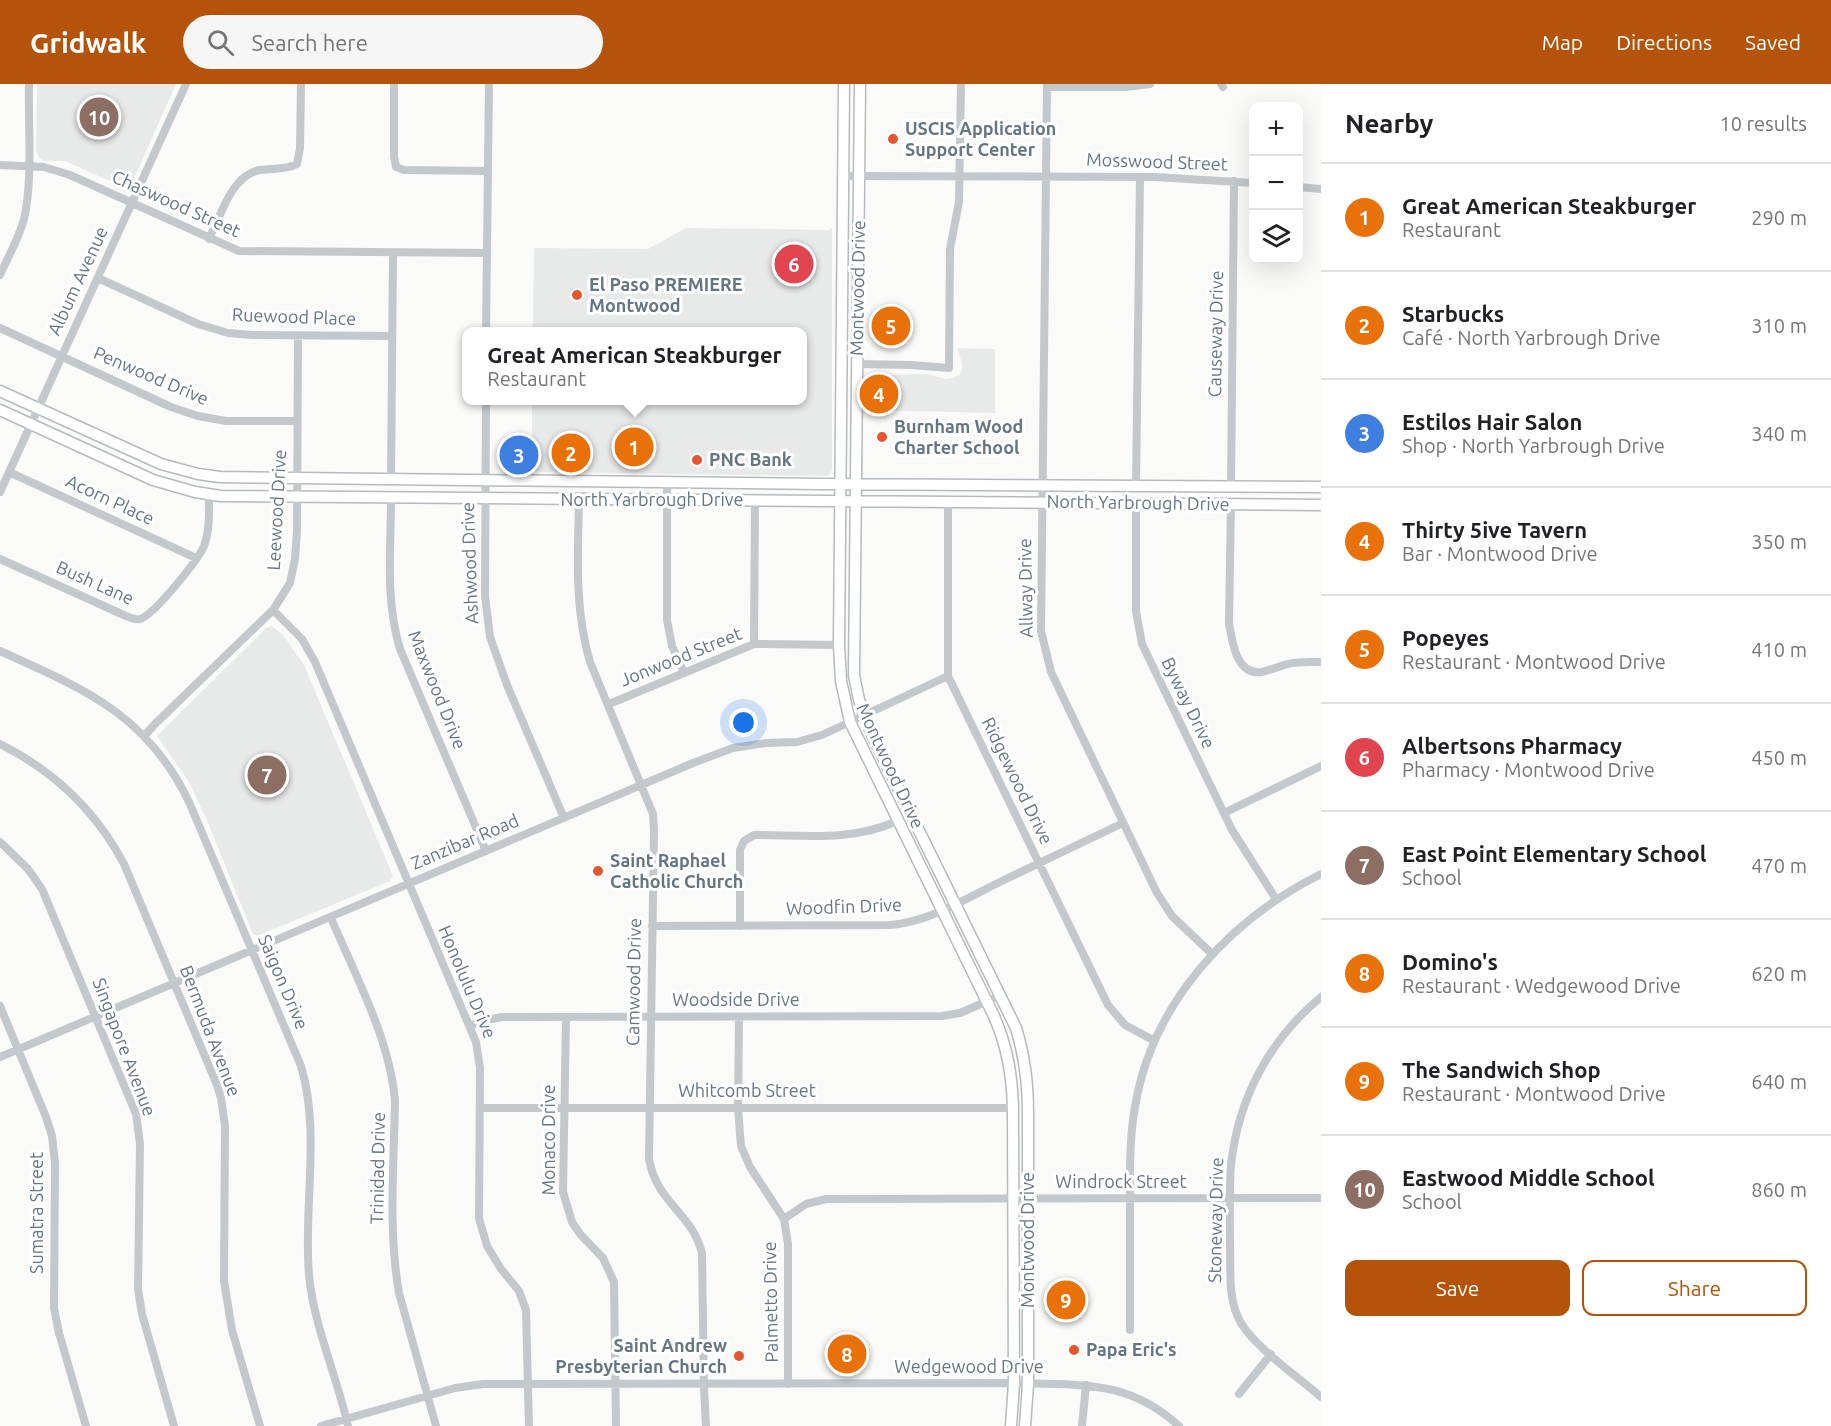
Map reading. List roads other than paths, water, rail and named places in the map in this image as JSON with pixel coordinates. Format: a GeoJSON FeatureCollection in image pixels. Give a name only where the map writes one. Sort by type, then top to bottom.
{"type":"FeatureCollection","features":[{"type":"Feature","properties":{"kind":"main road","name":"Montwood Drive"},"geometry":{"type":"LineString","coordinates":[[844,84],[839,645],[841,681],[850,722],[1000,1029],[1007,1050],[1012,1080],[1014,1383],[1011,1426]]}},
{"type":"Feature","properties":{"kind":"main road","name":"Montwood Drive"},"geometry":{"type":"LineString","coordinates":[[860,84],[854,675],[864,716],[1016,1028],[1025,1061],[1028,1081],[1028,1384],[1025,1426]]}},
{"type":"Feature","properties":{"kind":"main road","name":"North Yarbrough Drive"},"geometry":{"type":"LineString","coordinates":[[0,391],[143,457],[180,470],[220,477],[842,485],[1321,487]]}},
{"type":"Feature","properties":{"kind":"main road","name":"North Yarbrough Drive"},"geometry":{"type":"LineString","coordinates":[[0,410],[128,470],[172,486],[209,495],[1321,505]]}},
{"type":"Feature","properties":{"kind":"main road"},"geometry":{"type":"LineString","coordinates":[[1013,1285],[1028,1284]]}},
{"type":"Feature","properties":{"kind":"street"},"geometry":{"type":"LineString","coordinates":[[0,275],[23,222],[28,192],[29,84]]}},
{"type":"Feature","properties":{"kind":"street","name":"Album Avenue"},"geometry":{"type":"LineString","coordinates":[[0,492],[186,84]]}},
{"type":"Feature","properties":{"kind":"street"},"geometry":{"type":"LineString","coordinates":[[209,239],[234,188],[241,179],[252,172],[289,168],[297,164],[300,148],[301,84]]}},
{"type":"Feature","properties":{"kind":"street"},"geometry":{"type":"LineString","coordinates":[[394,84],[396,167],[404,170],[488,171]]}},
{"type":"Feature","properties":{"kind":"street"},"geometry":{"type":"LineString","coordinates":[[486,327],[489,84]]}},
{"type":"Feature","properties":{"kind":"street"},"geometry":{"type":"LineString","coordinates":[[857,364],[949,368],[950,249],[957,214],[960,175],[961,84]]}},
{"type":"Feature","properties":{"kind":"street"},"geometry":{"type":"LineString","coordinates":[[1047,86],[1126,87],[1149,84]]}},
{"type":"Feature","properties":{"kind":"street","name":"Allway Drive"},"geometry":{"type":"LineString","coordinates":[[1047,86],[1041,631],[1046,658],[1123,823],[1164,904],[1179,923],[1212,954]]}},
{"type":"Feature","properties":{"kind":"street","name":"Chaswood Street"},"geometry":{"type":"LineString","coordinates":[[0,165],[28,165],[70,174],[228,248],[249,252],[487,253]]}},
{"type":"Feature","properties":{"kind":"street","name":"Mosswood Street"},"geometry":{"type":"LineString","coordinates":[[843,176],[1045,176],[1249,182]]}},
{"type":"Feature","properties":{"kind":"street"},"geometry":{"type":"LineString","coordinates":[[1136,486],[1140,178]]}},
{"type":"Feature","properties":{"kind":"street","name":"Causeway Drive"},"geometry":{"type":"LineString","coordinates":[[1231,487],[1234,181]]}},
{"type":"Feature","properties":{"kind":"street"},"geometry":{"type":"LineString","coordinates":[[1303,187],[1321,189]]}},
{"type":"Feature","properties":{"kind":"street"},"geometry":{"type":"LineString","coordinates":[[391,480],[393,253]]}},
{"type":"Feature","properties":{"kind":"street","name":"Ruewood Place"},"geometry":{"type":"LineString","coordinates":[[98,278],[212,329],[242,335],[392,336]]}},
{"type":"Feature","properties":{"kind":"street","name":"Penwood Drive"},"geometry":{"type":"LineString","coordinates":[[0,328],[171,407],[198,416],[226,421],[297,421]]}},
{"type":"Feature","properties":{"kind":"street","name":"Leewood Drive"},"geometry":{"type":"LineString","coordinates":[[145,735],[273,610],[290,583],[294,568],[297,497],[298,336]]}},
{"type":"Feature","properties":{"kind":"street","name":"Ashwood Drive"},"geometry":{"type":"LineString","coordinates":[[486,405],[485,603],[490,637],[507,685],[564,818]]}},
{"type":"Feature","properties":{"kind":"street","name":"Acorn Place"},"geometry":{"type":"LineString","coordinates":[[9,472],[196,558]]}},
{"type":"Feature","properties":{"kind":"street"},"geometry":{"type":"LineString","coordinates":[[667,482],[667,620],[672,646],[684,673]]}},
{"type":"Feature","properties":{"kind":"street","name":"Bush Lane"},"geometry":{"type":"LineString","coordinates":[[0,559],[126,616],[138,619],[146,616],[160,602],[187,572],[204,546],[207,535],[209,495]]}},
{"type":"Feature","properties":{"kind":"street","name":"Maxwood Drive"},"geometry":{"type":"LineString","coordinates":[[391,498],[390,579],[395,632],[400,649],[486,851]]}},
{"type":"Feature","properties":{"kind":"street","name":"Camwood Drive"},"geometry":{"type":"LineString","coordinates":[[579,499],[578,598],[580,621],[590,662],[649,801],[654,821],[648,1152],[651,1172],[661,1193],[692,1228],[702,1253],[706,1426]]}},
{"type":"Feature","properties":{"kind":"street"},"geometry":{"type":"LineString","coordinates":[[754,644],[755,500]]}},
{"type":"Feature","properties":{"kind":"street","name":"Ridgewood Drive"},"geometry":{"type":"LineString","coordinates":[[948,502],[948,676],[1108,1005],[1125,1025],[1153,1040]]}},
{"type":"Feature","properties":{"kind":"street","name":"Byway Drive"},"geometry":{"type":"LineString","coordinates":[[1136,504],[1135,597],[1139,634],[1154,671],[1238,842],[1276,899]]}},
{"type":"Feature","properties":{"kind":"street"},"geometry":{"type":"LineString","coordinates":[[1231,504],[1229,623],[1232,641],[1239,660],[1248,670],[1257,672],[1288,664],[1321,662]]}},
{"type":"Feature","properties":{"kind":"street","name":"Honolulu Drive"},"geometry":{"type":"LineString","coordinates":[[273,610],[303,639],[315,662],[470,1026],[479,1055],[479,1218],[487,1246],[501,1269],[519,1291],[526,1310],[529,1426]]}},
{"type":"Feature","properties":{"kind":"street","name":"Jonwood Street"},"geometry":{"type":"LineString","coordinates":[[609,704],[754,644],[839,645]]}},
{"type":"Feature","properties":{"kind":"street","name":"Saigon Drive"},"geometry":{"type":"LineString","coordinates":[[0,651],[94,696],[145,735],[172,770],[182,788],[301,1066],[306,1083],[310,1115],[309,1276],[316,1316],[347,1422]]}},
{"type":"Feature","properties":{"kind":"street","name":"Zanzibar Road"},"geometry":{"type":"LineString","coordinates":[[0,1057],[641,784],[733,748],[751,744],[806,740],[864,716],[948,676]]}},
{"type":"Feature","properties":{"kind":"street","name":"Bermuda Avenue"},"geometry":{"type":"LineString","coordinates":[[0,744],[24,756],[55,778],[90,812],[114,844],[217,1085],[225,1126],[224,1281],[232,1330],[260,1426]]}},
{"type":"Feature","properties":{"kind":"street"},"geometry":{"type":"LineString","coordinates":[[1224,813],[1321,766]]}},
{"type":"Feature","properties":{"kind":"street"},"geometry":{"type":"LineString","coordinates":[[740,926],[740,850],[746,839],[754,835],[845,836],[861,834],[879,829],[897,820]]}},
{"type":"Feature","properties":{"kind":"street","name":"Woodfin Drive"},"geometry":{"type":"LineString","coordinates":[[652,926],[890,925],[912,922],[956,905],[1123,823]]}},
{"type":"Feature","properties":{"kind":"street","name":"Singapore Avenue"},"geometry":{"type":"LineString","coordinates":[[0,843],[28,869],[42,889],[132,1102],[140,1144],[138,1267],[141,1307],[174,1426]]}},
{"type":"Feature","properties":{"kind":"street"},"geometry":{"type":"LineString","coordinates":[[1130,1330],[1131,1140],[1134,1107],[1153,1040],[1180,996],[1212,954],[1242,924],[1276,899],[1321,874]]}},
{"type":"Feature","properties":{"kind":"street","name":"Trinidad Drive"},"geometry":{"type":"LineString","coordinates":[[330,918],[385,1046],[393,1078],[395,1272],[436,1426]]}},
{"type":"Feature","properties":{"kind":"street","name":"Woodside Drive"},"geometry":{"type":"LineString","coordinates":[[470,1026],[501,1017],[942,1016],[960,1013],[999,996]]}},
{"type":"Feature","properties":{"kind":"street","name":"Stoneway Drive"},"geometry":{"type":"LineString","coordinates":[[1321,998],[1284,1034],[1267,1058],[1251,1088],[1233,1146],[1230,1198],[1233,1303],[1245,1329],[1321,1397]]}},
{"type":"Feature","properties":{"kind":"street","name":"Sumatra Street"},"geometry":{"type":"LineString","coordinates":[[0,1006],[52,1136],[55,1179],[54,1308],[86,1426]]}},
{"type":"Feature","properties":{"kind":"street","name":"Palmetto Drive"},"geometry":{"type":"LineString","coordinates":[[739,1017],[739,1139],[744,1157],[784,1219],[788,1244],[788,1384]]}},
{"type":"Feature","properties":{"kind":"street","name":"Monaco Drive"},"geometry":{"type":"LineString","coordinates":[[566,1018],[564,1201],[572,1222],[603,1258],[614,1282],[616,1426]]}},
{"type":"Feature","properties":{"kind":"street","name":"Whitcomb Street"},"geometry":{"type":"LineString","coordinates":[[480,1108],[1012,1108]]}},
{"type":"Feature","properties":{"kind":"street","name":"Windrock Street"},"geometry":{"type":"LineString","coordinates":[[784,1219],[806,1204],[826,1199],[1321,1198]]}},
{"type":"Feature","properties":{"kind":"street"},"geometry":{"type":"LineString","coordinates":[[1239,1394],[1271,1354]]}},
{"type":"Feature","properties":{"kind":"street","name":"Wedgewood Drive"},"geometry":{"type":"LineString","coordinates":[[321,1426],[347,1422],[466,1386],[1014,1383],[1086,1385],[1111,1389],[1143,1401],[1179,1426]]}},
{"type":"Feature","properties":{"kind":"street"},"geometry":{"type":"LineString","coordinates":[[1082,1426],[1086,1385]]}},
{"type":"Feature","properties":{"kind":"place","name":"Eastwood Middle School"},"geometry":{"type":"Point","coordinates":[99,117]}},
{"type":"Feature","properties":{"kind":"place","name":"USCIS Application Support Center"},"geometry":{"type":"Point","coordinates":[893,139]}},
{"type":"Feature","properties":{"kind":"place","name":"Albertsons Pharmacy"},"geometry":{"type":"Point","coordinates":[794,264]}},
{"type":"Feature","properties":{"kind":"place","name":"El Paso PREMIERE Montwood"},"geometry":{"type":"Point","coordinates":[577,295]}},
{"type":"Feature","properties":{"kind":"place","name":"Popeyes"},"geometry":{"type":"Point","coordinates":[891,326]}},
{"type":"Feature","properties":{"kind":"place","name":"Thirty 5ive Tavern"},"geometry":{"type":"Point","coordinates":[879,394]}},
{"type":"Feature","properties":{"kind":"place","name":"Burnham Wood Charter School"},"geometry":{"type":"Point","coordinates":[882,437]}},
{"type":"Feature","properties":{"kind":"place","name":"Great American Steakburger"},"geometry":{"type":"Point","coordinates":[634,447]}},
{"type":"Feature","properties":{"kind":"place","name":"Starbucks"},"geometry":{"type":"Point","coordinates":[571,453]}},
{"type":"Feature","properties":{"kind":"place","name":"Estilos Hair Salon"},"geometry":{"type":"Point","coordinates":[519,455]}},
{"type":"Feature","properties":{"kind":"place","name":"PNC Bank"},"geometry":{"type":"Point","coordinates":[697,460]}},
{"type":"Feature","properties":{"kind":"place","name":"East Point Elementary School"},"geometry":{"type":"Point","coordinates":[267,775]}},
{"type":"Feature","properties":{"kind":"place","name":"Saint Raphael Catholic Church"},"geometry":{"type":"Point","coordinates":[598,871]}},
{"type":"Feature","properties":{"kind":"place","name":"The Sandwich Shop"},"geometry":{"type":"Point","coordinates":[1066,1300]}},
{"type":"Feature","properties":{"kind":"place","name":"Papa Eric's"},"geometry":{"type":"Point","coordinates":[1074,1350]}},
{"type":"Feature","properties":{"kind":"place","name":"Domino's"},"geometry":{"type":"Point","coordinates":[847,1354]}},
{"type":"Feature","properties":{"kind":"place","name":"Saint Andrew Presbyterian Church"},"geometry":{"type":"Point","coordinates":[739,1356]}}]}
